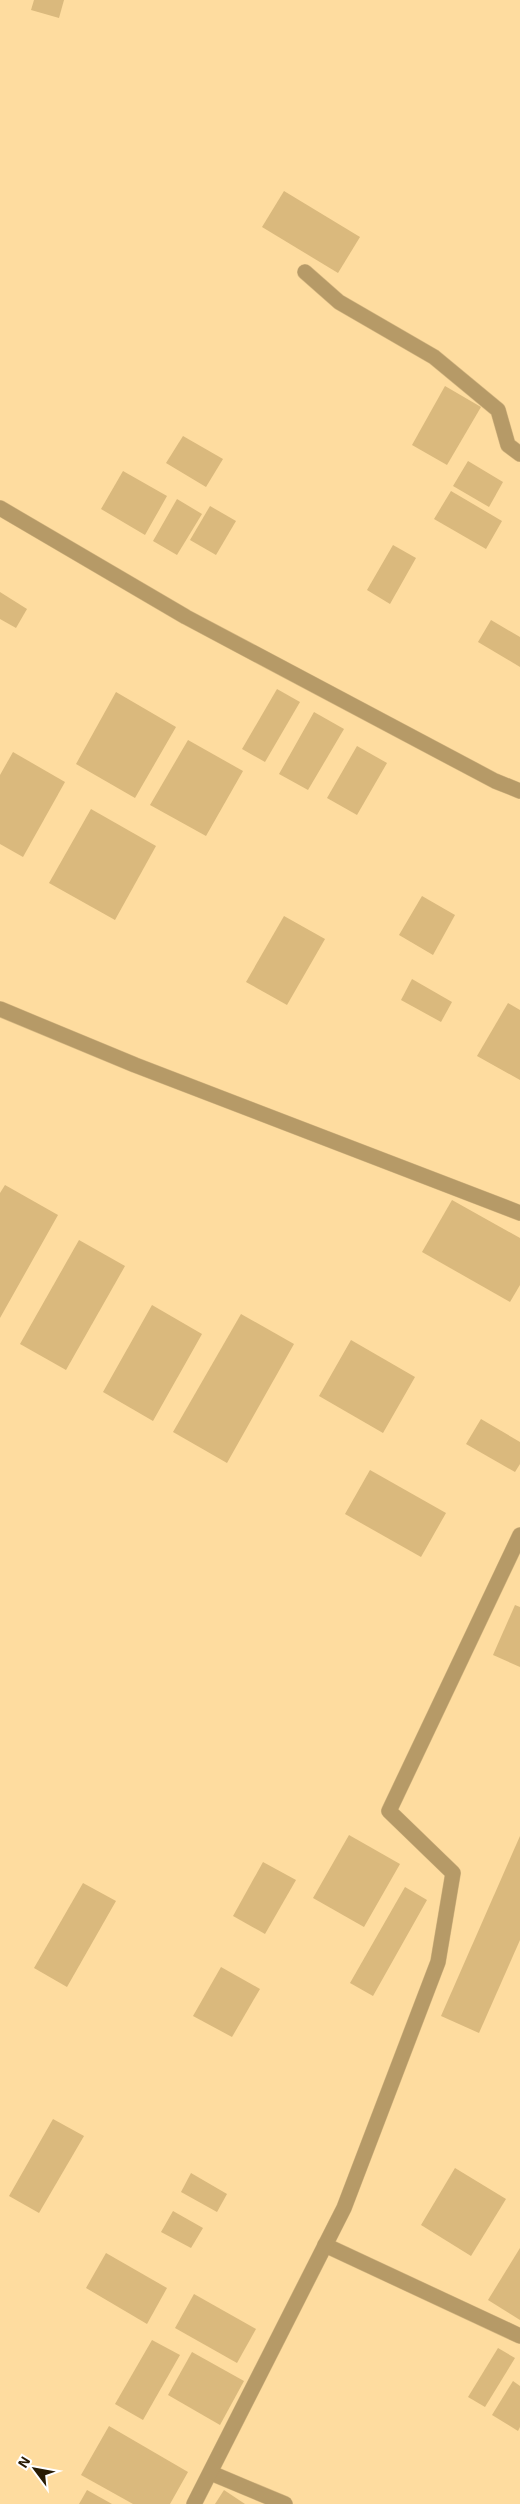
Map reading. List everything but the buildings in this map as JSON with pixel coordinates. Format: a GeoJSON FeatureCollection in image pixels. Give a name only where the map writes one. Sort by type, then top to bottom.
{"type":"FeatureCollection","features":[{"type":"Feature","properties":{"kind":"street"},"geometry":{"type":"LineString","coordinates":[[305,272],[339,302],[434,356],[498,410],[508,445],[520,454]]}},
{"type":"Feature","properties":{"kind":"street"},"geometry":{"type":"LineString","coordinates":[[0,508],[186,617],[495,780],[520,791]]}},
{"type":"Feature","properties":{"kind":"street"},"geometry":{"type":"LineString","coordinates":[[0,1009],[135,1065],[520,1214]]}},
{"type":"Feature","properties":{"kind":"street"},"geometry":{"type":"LineString","coordinates":[[194,2504],[344,2208],[438,1962],[453,1873],[389,1811],[520,1535]]}},
{"type":"Feature","properties":{"kind":"street"},"geometry":{"type":"LineString","coordinates":[[325,2245],[520,2336]]}},
{"type":"Feature","properties":{"kind":"street"},"geometry":{"type":"LineString","coordinates":[[211,2473],[285,2504]]}}]}
